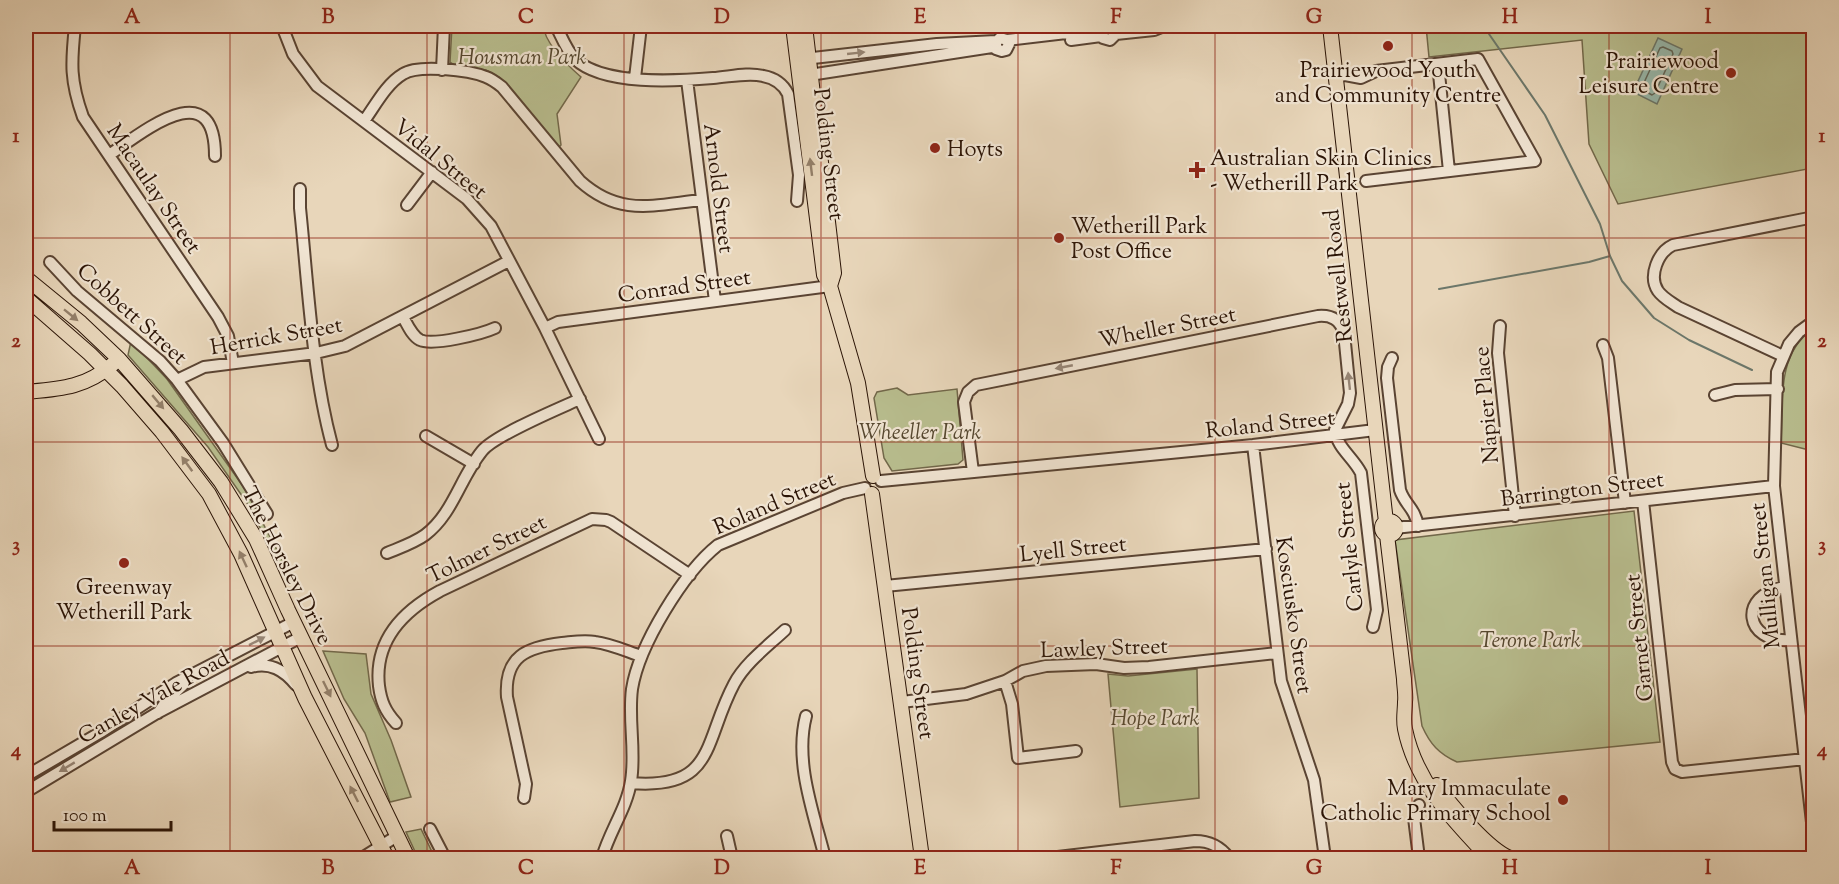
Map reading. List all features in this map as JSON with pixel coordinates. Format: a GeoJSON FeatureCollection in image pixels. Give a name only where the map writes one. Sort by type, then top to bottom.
{"type":"FeatureCollection","features":[{"type":"Feature","properties":{"kind":"main road","name":"Polding Street"},"geometry":{"type":"LineString","coordinates":[[793,26],[804,59]]}},
{"type":"Feature","properties":{"kind":"main road","name":"Polding Street"},"geometry":{"type":"LineString","coordinates":[[806,26],[804,59],[824,275],[830,286],[858,383],[877,479]]}},
{"type":"Feature","properties":{"kind":"main road","name":"Restwell Road"},"geometry":{"type":"LineString","coordinates":[[1330,26],[1375,430],[1389,528],[1406,702],[1416,743],[1430,775],[1449,801],[1472,826],[1491,845],[1510,858]]}},
{"type":"Feature","properties":{"kind":"main road","name":"The Horsley Drive"},"geometry":{"type":"LineString","coordinates":[[26,278],[99,339],[119,359],[182,430],[221,482],[256,539],[408,858]]}},
{"type":"Feature","properties":{"kind":"main road","name":"The Horsley Drive"},"geometry":{"type":"LineString","coordinates":[[26,298],[107,370],[162,432],[208,494],[241,554],[305,698],[384,852]]}},
{"type":"Feature","properties":{"kind":"main road"},"geometry":{"type":"LineString","coordinates":[[26,392],[78,385],[95,378],[119,359]]}},
{"type":"Feature","properties":{"kind":"main road"},"geometry":{"type":"LineString","coordinates":[[869,491],[878,488],[877,479]]}},
{"type":"Feature","properties":{"kind":"main road","name":"Polding Street"},"geometry":{"type":"LineString","coordinates":[[869,491],[902,702],[922,858]]}},
{"type":"Feature","properties":{"kind":"main road","name":"Restwell Road"},"geometry":{"type":"LineString","coordinates":[[1406,702],[1403,714],[1405,728],[1414,759],[1424,778],[1441,806],[1489,858]]}},
{"type":"Feature","properties":{"kind":"street","name":"Macaulay Street"},"geometry":{"type":"LineString","coordinates":[[75,26],[71,67],[75,94],[83,117],[218,317],[228,336],[233,363]]}},
{"type":"Feature","properties":{"kind":"street","name":"Vidal Street"},"geometry":{"type":"LineString","coordinates":[[282,26],[293,54],[317,86],[432,172],[478,210],[491,226],[545,328],[599,439]]}},
{"type":"Feature","properties":{"kind":"street"},"geometry":{"type":"LineString","coordinates":[[442,70],[444,26]]}},
{"type":"Feature","properties":{"kind":"street"},"geometry":{"type":"LineString","coordinates":[[636,78],[641,26]]}},
{"type":"Feature","properties":{"kind":"street"},"geometry":{"type":"LineString","coordinates":[[1115,29],[1128,26]]}},
{"type":"Feature","properties":{"kind":"street"},"geometry":{"type":"LineString","coordinates":[[1115,29],[1154,30],[1164,26]]}},
{"type":"Feature","properties":{"kind":"street"},"geometry":{"type":"LineString","coordinates":[[557,28],[574,59],[588,69],[608,75],[687,80],[755,74],[766,76],[784,87],[788,94],[798,175],[797,201]]}},
{"type":"Feature","properties":{"kind":"street"},"geometry":{"type":"LineString","coordinates":[[804,59],[908,53],[1101,30],[1108,40],[1113,39],[1115,29]]}},
{"type":"Feature","properties":{"kind":"street"},"geometry":{"type":"LineString","coordinates":[[806,76],[908,53]]}},
{"type":"Feature","properties":{"kind":"street"},"geometry":{"type":"LineString","coordinates":[[1335,77],[1345,75],[1361,78],[1376,71],[1478,60],[1535,161],[1366,180]]}},
{"type":"Feature","properties":{"kind":"street"},"geometry":{"type":"LineString","coordinates":[[1438,64],[1449,171]]}},
{"type":"Feature","properties":{"kind":"street"},"geometry":{"type":"LineString","coordinates":[[364,121],[394,80],[405,72],[418,69],[474,73],[489,78],[502,87],[580,181],[604,199],[619,205],[637,207],[702,200]]}},
{"type":"Feature","properties":{"kind":"street","name":"Arnold Street"},"geometry":{"type":"LineString","coordinates":[[687,80],[715,301]]}},
{"type":"Feature","properties":{"kind":"street"},"geometry":{"type":"LineString","coordinates":[[109,155],[165,118],[191,113],[202,117],[210,126],[214,138],[215,156]]}},
{"type":"Feature","properties":{"kind":"street"},"geometry":{"type":"LineString","coordinates":[[407,205],[432,172]]}},
{"type":"Feature","properties":{"kind":"street"},"geometry":{"type":"LineString","coordinates":[[300,189],[300,208],[316,353],[332,445]]}},
{"type":"Feature","properties":{"kind":"street"},"geometry":{"type":"LineString","coordinates":[[1783,356],[1678,307],[1664,298],[1657,290],[1656,268],[1659,256],[1673,245],[1814,217]]}},
{"type":"Feature","properties":{"kind":"street","name":"Herrick Street"},"geometry":{"type":"LineString","coordinates":[[177,380],[204,367],[316,353],[354,343],[509,261]]}},
{"type":"Feature","properties":{"kind":"street","name":"Cobbett Street"},"geometry":{"type":"LineString","coordinates":[[50,262],[77,291],[160,361],[177,380],[223,443],[267,514]]}},
{"type":"Feature","properties":{"kind":"street","name":"Conrad Street"},"geometry":{"type":"LineString","coordinates":[[545,328],[558,322],[830,286]]}},
{"type":"Feature","properties":{"kind":"street","name":"Wheller Street"},"geometry":{"type":"LineString","coordinates":[[973,472],[964,402],[968,392],[976,385],[1318,316],[1333,317],[1341,324],[1344,333],[1350,393],[1348,404],[1335,427],[1335,435]]}},
{"type":"Feature","properties":{"kind":"street"},"geometry":{"type":"LineString","coordinates":[[403,317],[411,332],[419,340],[429,342],[473,336],[495,328]]}},
{"type":"Feature","properties":{"kind":"street","name":"Mulligan Street"},"geometry":{"type":"LineString","coordinates":[[1814,321],[1799,332],[1783,356],[1777,372],[1774,486],[1814,840]]}},
{"type":"Feature","properties":{"kind":"street","name":"Napier Place"},"geometry":{"type":"LineString","coordinates":[[1500,326],[1498,353],[1515,516]]}},
{"type":"Feature","properties":{"kind":"street"},"geometry":{"type":"LineString","coordinates":[[1603,345],[1608,358],[1625,503]]}},
{"type":"Feature","properties":{"kind":"street"},"geometry":{"type":"LineString","coordinates":[[1392,358],[1387,378],[1400,490],[1402,497],[1414,511],[1418,526]]}},
{"type":"Feature","properties":{"kind":"street"},"geometry":{"type":"LineString","coordinates":[[1715,395],[1735,390],[1778,389]]}},
{"type":"Feature","properties":{"kind":"street"},"geometry":{"type":"LineString","coordinates":[[387,554],[423,537],[437,524],[483,450],[496,440],[580,399]]}},
{"type":"Feature","properties":{"kind":"street","name":"Roland Street"},"geometry":{"type":"LineString","coordinates":[[877,479],[1253,445],[1375,430]]}},
{"type":"Feature","properties":{"kind":"street"},"geometry":{"type":"LineString","coordinates":[[426,435],[474,464]]}},
{"type":"Feature","properties":{"kind":"street","name":"Carlyle Street"},"geometry":{"type":"LineString","coordinates":[[1335,435],[1361,473],[1377,610],[1373,627]]}},
{"type":"Feature","properties":{"kind":"street","name":"Kosciusko Street"},"geometry":{"type":"LineString","coordinates":[[1253,445],[1276,653],[1285,696],[1314,780],[1325,858]]}},
{"type":"Feature","properties":{"kind":"street","name":"Barrington Street"},"geometry":{"type":"LineString","coordinates":[[1389,528],[1774,486]]}},
{"type":"Feature","properties":{"kind":"street","name":"Roland Street"},"geometry":{"type":"LineString","coordinates":[[602,858],[607,840],[626,800],[631,783],[632,698],[641,656],[655,627],[690,575],[702,559],[718,545],[843,493],[869,491]]}},
{"type":"Feature","properties":{"kind":"street","name":"Garnet Street"},"geometry":{"type":"LineString","coordinates":[[1643,501],[1672,762],[1675,769],[1682,772],[1805,759]]}},
{"type":"Feature","properties":{"kind":"street","name":"Tolmer Street"},"geometry":{"type":"LineString","coordinates":[[396,723],[386,712],[381,698],[378,677],[384,643],[404,616],[440,591],[582,523],[598,519],[606,520],[619,527],[690,575]]}},
{"type":"Feature","properties":{"kind":"street","name":"Lyell Street"},"geometry":{"type":"LineString","coordinates":[[885,586],[1266,549]]}},
{"type":"Feature","properties":{"kind":"street"},"geometry":{"type":"LineString","coordinates":[[1784,587],[1772,589],[1758,599],[1753,608],[1752,617],[1756,628],[1764,636],[1777,641],[1790,640]]}},
{"type":"Feature","properties":{"kind":"street","name":"Canley Vale Road"},"geometry":{"type":"LineString","coordinates":[[26,776],[194,673],[294,622]]}},
{"type":"Feature","properties":{"kind":"street"},"geometry":{"type":"LineString","coordinates":[[631,783],[664,784],[689,775],[699,765],[734,683],[745,668],[785,630]]}},
{"type":"Feature","properties":{"kind":"street","name":"Canley Vale Road"},"geometry":{"type":"LineString","coordinates":[[26,792],[163,709],[301,637]]}},
{"type":"Feature","properties":{"kind":"street"},"geometry":{"type":"LineString","coordinates":[[524,798],[526,784],[506,682],[509,670],[515,661],[526,651],[541,646],[588,641],[599,642],[641,656]]}},
{"type":"Feature","properties":{"kind":"street","name":"Lawley Street"},"geometry":{"type":"LineString","coordinates":[[902,702],[966,694],[1005,681],[1023,671],[1046,666],[1087,664],[1124,668],[1149,667],[1276,653]]}},
{"type":"Feature","properties":{"kind":"street"},"geometry":{"type":"LineString","coordinates":[[224,677],[256,666],[276,667],[287,675],[305,698]]}},
{"type":"Feature","properties":{"kind":"street"},"geometry":{"type":"LineString","coordinates":[[132,711],[163,709],[167,700],[194,673]]}},
{"type":"Feature","properties":{"kind":"street"},"geometry":{"type":"LineString","coordinates":[[1005,681],[1012,704],[1018,758],[1076,751]]}},
{"type":"Feature","properties":{"kind":"street"},"geometry":{"type":"LineString","coordinates":[[806,716],[801,746],[825,858]]}},
{"type":"Feature","properties":{"kind":"street"},"geometry":{"type":"LineString","coordinates":[[1419,805],[1414,818],[1419,858]]}},
{"type":"Feature","properties":{"kind":"street"},"geometry":{"type":"LineString","coordinates":[[430,829],[445,858]]}},
{"type":"Feature","properties":{"kind":"street"},"geometry":{"type":"LineString","coordinates":[[362,858],[384,852],[397,836]]}},
{"type":"Feature","properties":{"kind":"street"},"geometry":{"type":"LineString","coordinates":[[727,836],[732,858]]}},
{"type":"Feature","properties":{"kind":"street"},"geometry":{"type":"LineString","coordinates":[[1048,858],[1195,841],[1207,841],[1217,846],[1229,858]]}},
{"type":"Feature","properties":{"kind":"green space","name":"Housman Park"},"geometry":{"type":"Polygon","coordinates":[[[452,26],[543,26],[552,47],[581,77],[557,114],[561,145],[559,147],[499,77],[486,70],[456,66],[450,62],[452,26]]]}},
{"type":"Feature","properties":{"kind":"green space"},"geometry":{"type":"Polygon","coordinates":[[[1426,26],[1813,26],[1813,168],[1618,204],[1589,144],[1582,40],[1429,57],[1426,26]]]}},
{"type":"Feature","properties":{"kind":"green space"},"geometry":{"type":"Polygon","coordinates":[[[1813,329],[1813,451],[1781,443],[1782,396],[1787,366],[1801,339],[1813,329]]]}},
{"type":"Feature","properties":{"kind":"green space"},"geometry":{"type":"Polygon","coordinates":[[[131,341],[167,379],[245,489],[290,575],[286,577],[247,503],[208,447],[128,355],[131,341]]]}},
{"type":"Feature","properties":{"kind":"green space","name":"Wheeller Park"},"geometry":{"type":"Polygon","coordinates":[[[897,388],[908,395],[957,389],[963,460],[958,464],[892,471],[884,458],[874,398],[877,392],[897,388]]]}},
{"type":"Feature","properties":{"kind":"green space","name":"Terone Park"},"geometry":{"type":"Polygon","coordinates":[[[1634,511],[1660,742],[1457,762],[1445,756],[1428,738],[1422,726],[1395,540],[1634,511]]]}},
{"type":"Feature","properties":{"kind":"green space"},"geometry":{"type":"Polygon","coordinates":[[[323,651],[366,654],[371,694],[391,740],[411,797],[390,802],[365,733],[344,699],[323,651]]]}},
{"type":"Feature","properties":{"kind":"green space","name":"Hope Park"},"geometry":{"type":"Polygon","coordinates":[[[1197,669],[1199,798],[1120,807],[1108,674],[1128,676],[1197,669]]]}},
{"type":"Feature","properties":{"kind":"green space"},"geometry":{"type":"Polygon","coordinates":[[[421,829],[435,858],[418,858],[406,832],[421,829]]]}},
{"type":"Feature","properties":{"kind":"water"},"geometry":{"type":"Polygon","coordinates":[[[1658,38],[1682,49],[1657,104],[1633,92],[1658,38]]]}},
{"type":"Feature","properties":{"kind":"waterway"},"geometry":{"type":"LineString","coordinates":[[1486,26],[1489,34],[1545,115],[1600,224],[1610,256],[1622,281],[1654,318],[1689,340],[1752,370]]}},
{"type":"Feature","properties":{"kind":"waterway"},"geometry":{"type":"LineString","coordinates":[[1439,289],[1589,262],[1610,256]]}},
{"type":"Feature","properties":{"kind":"place","name":"Prairiewood Youth and Community Centre"},"geometry":{"type":"Point","coordinates":[1388,46]}},
{"type":"Feature","properties":{"kind":"place","name":"Prairiewood Leisure Centre"},"geometry":{"type":"Point","coordinates":[1731,73]}},
{"type":"Feature","properties":{"kind":"place","name":"Hoyts"},"geometry":{"type":"Point","coordinates":[935,148]}},
{"type":"Feature","properties":{"kind":"place","name":"Australian Skin Clinics - Wetherill Park"},"geometry":{"type":"Point","coordinates":[1197,170]}},
{"type":"Feature","properties":{"kind":"place","name":"Wetherill Park Post Office"},"geometry":{"type":"Point","coordinates":[1059,238]}},
{"type":"Feature","properties":{"kind":"place","name":"Greenway Wetherill Park"},"geometry":{"type":"Point","coordinates":[124,563]}},
{"type":"Feature","properties":{"kind":"place","name":"Mary Immaculate Catholic Primary School"},"geometry":{"type":"Point","coordinates":[1563,800]}}]}
